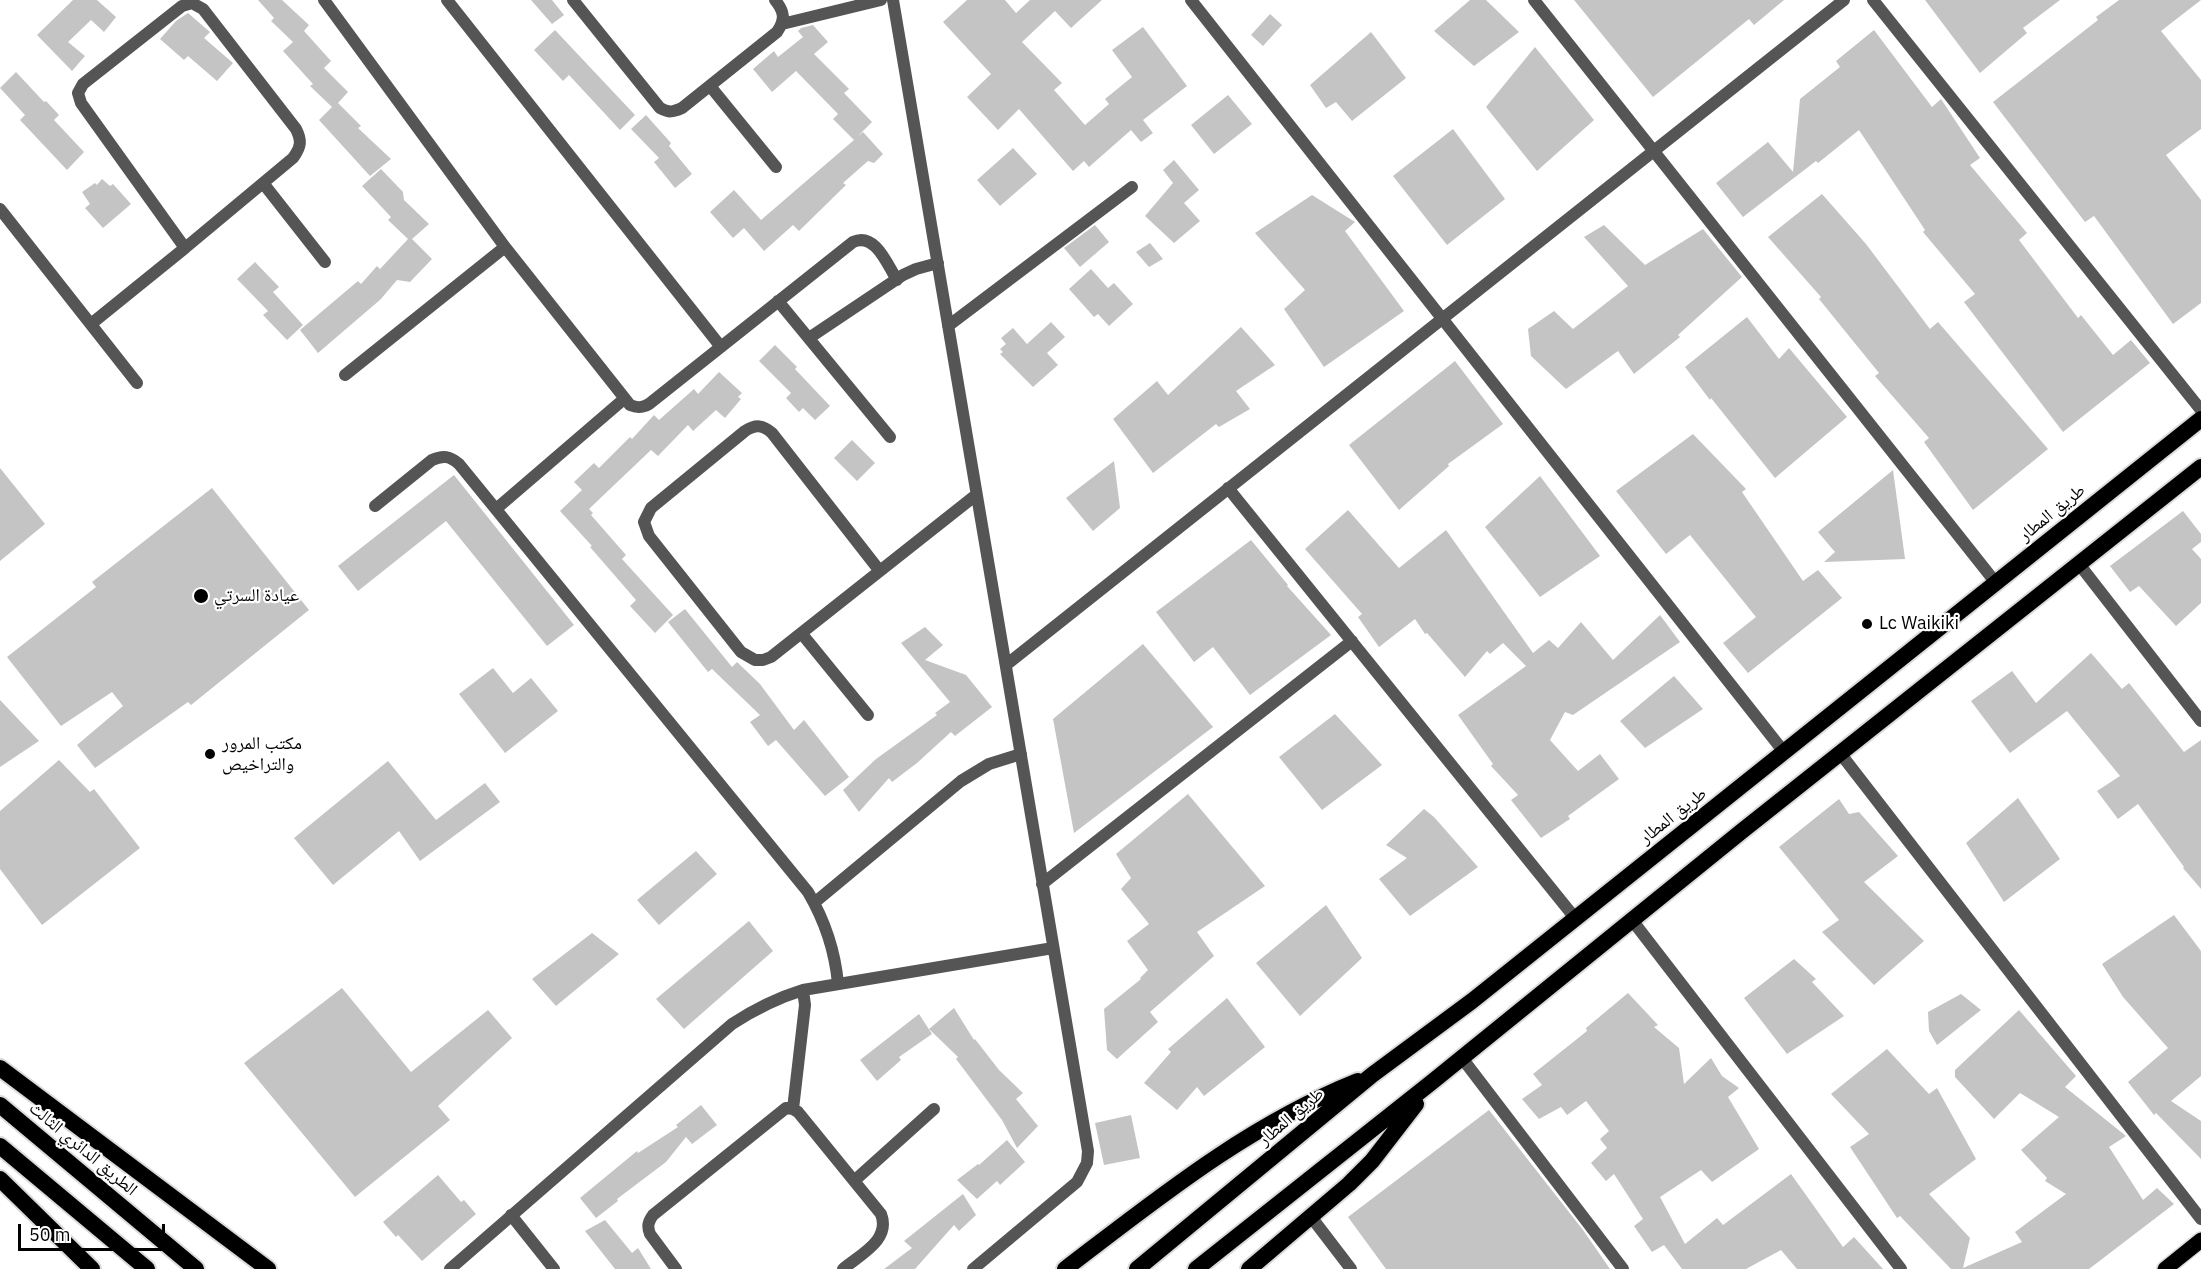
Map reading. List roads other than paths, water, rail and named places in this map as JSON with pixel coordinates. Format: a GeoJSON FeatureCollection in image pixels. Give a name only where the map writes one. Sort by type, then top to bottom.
{"type":"FeatureCollection","features":[{"type":"Feature","properties":{"kind":"highway","name":"طريق المطار"},"geometry":{"type":"LineString","coordinates":[[1137,1269],[1372,1075],[1472,1001],[2201,419]]}},
{"type":"Feature","properties":{"kind":"highway"},"geometry":{"type":"LineString","coordinates":[[1196,1269],[2201,467]]}},
{"type":"Feature","properties":{"kind":"highway"},"geometry":{"type":"LineString","coordinates":[[0,1068],[268,1269]]}},
{"type":"Feature","properties":{"kind":"highway"},"geometry":{"type":"LineString","coordinates":[[1065,1269],[1155,1200],[1237,1143],[1300,1106],[1372,1075]]}},
{"type":"Feature","properties":{"kind":"highway"},"geometry":{"type":"LineString","coordinates":[[1249,1269],[1312,1218],[1372,1161],[1432,1082]]}},
{"type":"Feature","properties":{"kind":"highway","name":"الطريق الدائري الثالث"},"geometry":{"type":"LineString","coordinates":[[0,1105],[196,1269]]}},
{"type":"Feature","properties":{"kind":"highway"},"geometry":{"type":"LineString","coordinates":[[0,1146],[147,1269]]}},
{"type":"Feature","properties":{"kind":"highway"},"geometry":{"type":"LineString","coordinates":[[0,1179],[92,1269]]}},
{"type":"Feature","properties":{"kind":"main road"},"geometry":{"type":"LineString","coordinates":[[2165,1269],[2201,1240]]}},
{"type":"Feature","properties":{"kind":"street"},"geometry":{"type":"LineString","coordinates":[[324,0],[505,247],[624,399],[636,408],[643,408],[859,239],[873,243],[897,279]]}},
{"type":"Feature","properties":{"kind":"street"},"geometry":{"type":"LineString","coordinates":[[447,0],[721,347]]}},
{"type":"Feature","properties":{"kind":"street"},"geometry":{"type":"LineString","coordinates":[[573,0],[660,108],[667,112],[674,112],[682,108],[777,32],[784,16],[775,0]]}},
{"type":"Feature","properties":{"kind":"street"},"geometry":{"type":"LineString","coordinates":[[782,24],[881,0]]}},
{"type":"Feature","properties":{"kind":"street"},"geometry":{"type":"LineString","coordinates":[[893,0],[1088,1151],[1087,1163],[1077,1182],[973,1269]]}},
{"type":"Feature","properties":{"kind":"street"},"geometry":{"type":"LineString","coordinates":[[1191,0],[1784,752]]}},
{"type":"Feature","properties":{"kind":"street"},"geometry":{"type":"LineString","coordinates":[[1534,0],[1996,582]]}},
{"type":"Feature","properties":{"kind":"street"},"geometry":{"type":"LineString","coordinates":[[1006,665],[1844,0]]}},
{"type":"Feature","properties":{"kind":"street"},"geometry":{"type":"LineString","coordinates":[[1873,0],[2201,410]]}},
{"type":"Feature","properties":{"kind":"street"},"geometry":{"type":"LineString","coordinates":[[91,324],[185,248],[293,158],[300,149],[300,138],[296,129],[203,9],[192,3],[182,6],[83,84],[78,93],[81,104],[185,248]]}},
{"type":"Feature","properties":{"kind":"street"},"geometry":{"type":"LineString","coordinates":[[710,86],[776,167]]}},
{"type":"Feature","properties":{"kind":"street"},"geometry":{"type":"LineString","coordinates":[[262,183],[325,262]]}},
{"type":"Feature","properties":{"kind":"street"},"geometry":{"type":"LineString","coordinates":[[948,326],[1132,187]]}},
{"type":"Feature","properties":{"kind":"street"},"geometry":{"type":"LineString","coordinates":[[0,209],[137,383]]}},
{"type":"Feature","properties":{"kind":"street"},"geometry":{"type":"LineString","coordinates":[[345,375],[505,247]]}},
{"type":"Feature","properties":{"kind":"street"},"geometry":{"type":"LineString","coordinates":[[808,339],[897,279],[916,269],[938,263]]}},
{"type":"Feature","properties":{"kind":"street"},"geometry":{"type":"LineString","coordinates":[[778,302],[890,437]]}},
{"type":"Feature","properties":{"kind":"street"},"geometry":{"type":"LineString","coordinates":[[496,509],[624,399]]}},
{"type":"Feature","properties":{"kind":"street"},"geometry":{"type":"LineString","coordinates":[[879,570],[772,433],[759,426],[745,431],[651,508],[644,522],[649,536],[741,652],[755,660],[763,660],[802,634],[879,570],[976,495]]}},
{"type":"Feature","properties":{"kind":"street"},"geometry":{"type":"LineString","coordinates":[[375,506],[432,460],[447,457],[459,464],[808,892],[831,942],[838,984]]}},
{"type":"Feature","properties":{"kind":"street"},"geometry":{"type":"LineString","coordinates":[[1228,488],[1575,918]]}},
{"type":"Feature","properties":{"kind":"street"},"geometry":{"type":"LineString","coordinates":[[2079,564],[2201,721]]}},
{"type":"Feature","properties":{"kind":"street"},"geometry":{"type":"LineString","coordinates":[[802,634],[868,715]]}},
{"type":"Feature","properties":{"kind":"street"},"geometry":{"type":"LineString","coordinates":[[1042,884],[1352,642]]}},
{"type":"Feature","properties":{"kind":"street"},"geometry":{"type":"LineString","coordinates":[[1840,753],[2201,1219]]}},
{"type":"Feature","properties":{"kind":"street"},"geometry":{"type":"LineString","coordinates":[[814,903],[961,782],[989,764],[1020,754]]}},
{"type":"Feature","properties":{"kind":"street"},"geometry":{"type":"LineString","coordinates":[[1632,920],[1901,1269]]}},
{"type":"Feature","properties":{"kind":"street"},"geometry":{"type":"LineString","coordinates":[[450,1269],[732,1023],[766,1004],[803,990],[1053,948]]}},
{"type":"Feature","properties":{"kind":"street"},"geometry":{"type":"LineString","coordinates":[[803,990],[805,1005],[793,1108],[881,1214],[885,1223],[883,1232],[877,1241],[843,1269]]}},
{"type":"Feature","properties":{"kind":"street"},"geometry":{"type":"LineString","coordinates":[[1462,1058],[1623,1269]]}},
{"type":"Feature","properties":{"kind":"street"},"geometry":{"type":"LineString","coordinates":[[676,1269],[647,1228],[653,1215],[780,1112],[786,1108],[793,1108]]}},
{"type":"Feature","properties":{"kind":"street"},"geometry":{"type":"LineString","coordinates":[[854,1181],[934,1109]]}},
{"type":"Feature","properties":{"kind":"street"},"geometry":{"type":"LineString","coordinates":[[511,1215],[554,1269]]}},
{"type":"Feature","properties":{"kind":"street"},"geometry":{"type":"LineString","coordinates":[[1312,1218],[1351,1269]]}},
{"type":"Feature","properties":{"kind":"place","name":"عيادة السرتي"},"geometry":{"type":"Point","coordinates":[201,596]}},
{"type":"Feature","properties":{"kind":"place","name":"Lc Waikiki"},"geometry":{"type":"Point","coordinates":[1867,624]}},
{"type":"Feature","properties":{"kind":"place","name":"مكتب المرور والتراخيص"},"geometry":{"type":"Point","coordinates":[210,754]}}]}
